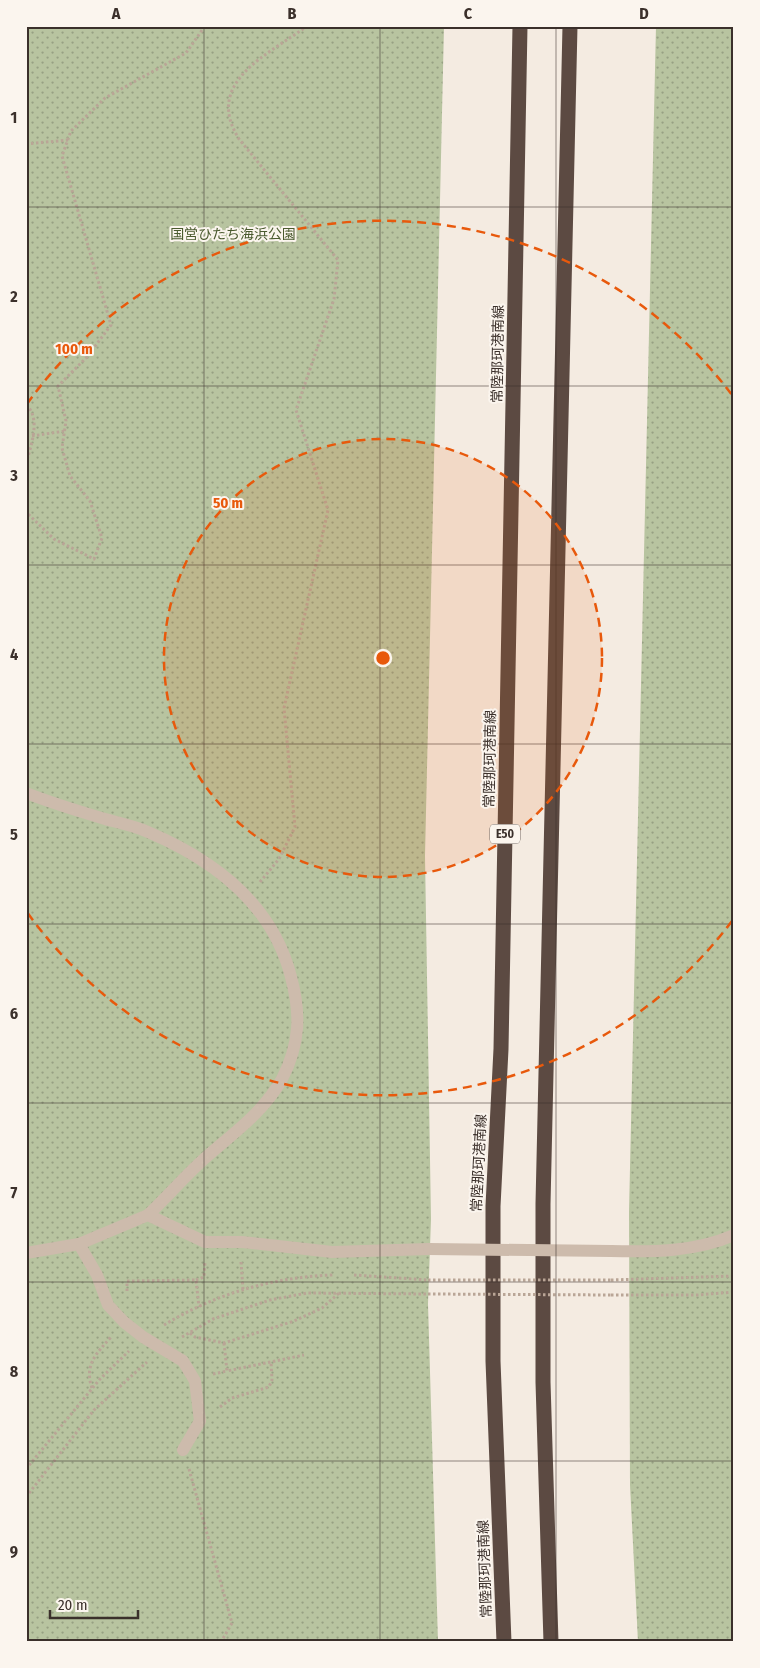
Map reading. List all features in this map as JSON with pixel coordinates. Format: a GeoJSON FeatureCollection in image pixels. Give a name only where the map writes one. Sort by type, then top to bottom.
{"type":"FeatureCollection","features":[{"type":"Feature","properties":{"kind":"highway","name":"常陸那珂港南線"},"geometry":{"type":"LineString","coordinates":[[504,1642],[493,1361],[493,1206],[502,1049],[520,26]]}},
{"type":"Feature","properties":{"kind":"highway"},"geometry":{"type":"LineString","coordinates":[[551,1642],[543,1382],[543,1204],[570,26]]}},
{"type":"Feature","properties":{"kind":"street"},"geometry":{"type":"LineString","coordinates":[[26,793],[156,836],[192,853],[234,884],[265,916],[286,954],[297,1000],[296,1044],[282,1079],[252,1119],[203,1160],[148,1215],[79,1244],[26,1253]]}},
{"type":"Feature","properties":{"kind":"street"},"geometry":{"type":"LineString","coordinates":[[148,1215],[205,1242],[242,1242],[332,1252],[429,1249],[652,1252],[711,1245],[734,1235]]}},
{"type":"Feature","properties":{"kind":"street"},"geometry":{"type":"LineString","coordinates":[[79,1244],[97,1274],[108,1305],[143,1338],[183,1361],[195,1381],[200,1421],[183,1450]]}},
{"type":"Feature","properties":{"kind":"path"},"geometry":{"type":"LineString","coordinates":[[26,510],[54,539],[94,559],[102,538],[90,501],[70,476],[62,448],[66,421],[58,386],[87,357],[111,325],[62,156],[71,131],[105,98],[186,53],[205,26]]}},
{"type":"Feature","properties":{"kind":"path"},"geometry":{"type":"LineString","coordinates":[[247,898],[279,859],[296,827],[284,708],[328,510],[296,410],[334,298],[338,260],[239,139],[232,128],[228,114],[228,101],[232,88],[239,76],[307,26]]}},
{"type":"Feature","properties":{"kind":"path"},"geometry":{"type":"LineString","coordinates":[[26,144],[68,140]]}},
{"type":"Feature","properties":{"kind":"path"},"geometry":{"type":"LineString","coordinates":[[26,405],[29,407],[35,422],[26,464]]}},
{"type":"Feature","properties":{"kind":"path"},"geometry":{"type":"LineString","coordinates":[[32,436],[65,431]]}},
{"type":"Feature","properties":{"kind":"path"},"geometry":{"type":"LineString","coordinates":[[26,1469],[100,1379],[143,1338],[177,1317],[243,1289],[299,1276],[336,1275]]}},
{"type":"Feature","properties":{"kind":"path"},"geometry":{"type":"LineString","coordinates":[[346,1275],[428,1280],[611,1280],[734,1276]]}},
{"type":"Feature","properties":{"kind":"path"},"geometry":{"type":"LineString","coordinates":[[190,1333],[195,1337],[224,1343],[294,1321],[322,1308],[339,1292]]}},
{"type":"Feature","properties":{"kind":"path"},"geometry":{"type":"LineString","coordinates":[[26,1497],[94,1410],[131,1375],[176,1339],[213,1319],[270,1300],[307,1293],[339,1292],[697,1295],[734,1292]]}},
{"type":"Feature","properties":{"kind":"path"},"geometry":{"type":"LineString","coordinates":[[224,1343],[227,1371],[304,1355]]}},
{"type":"Feature","properties":{"kind":"path"},"geometry":{"type":"LineString","coordinates":[[200,1421],[232,1398],[269,1388],[272,1380],[271,1362]]}},
{"type":"Feature","properties":{"kind":"path"},"geometry":{"type":"LineString","coordinates":[[183,1450],[232,1623],[221,1642]]}},
{"type":"Feature","properties":{"kind":"green space","name":"国営ひたち海浜公園"},"geometry":{"type":"Polygon","coordinates":[[[26,26],[444,26],[425,856],[431,1219],[428,1304],[438,1642],[26,1642],[26,26]]]}},
{"type":"Feature","properties":{"kind":"green space"},"geometry":{"type":"Polygon","coordinates":[[[656,26],[734,26],[734,1642],[638,1642],[630,1485],[629,1212],[656,26]]]}}]}
